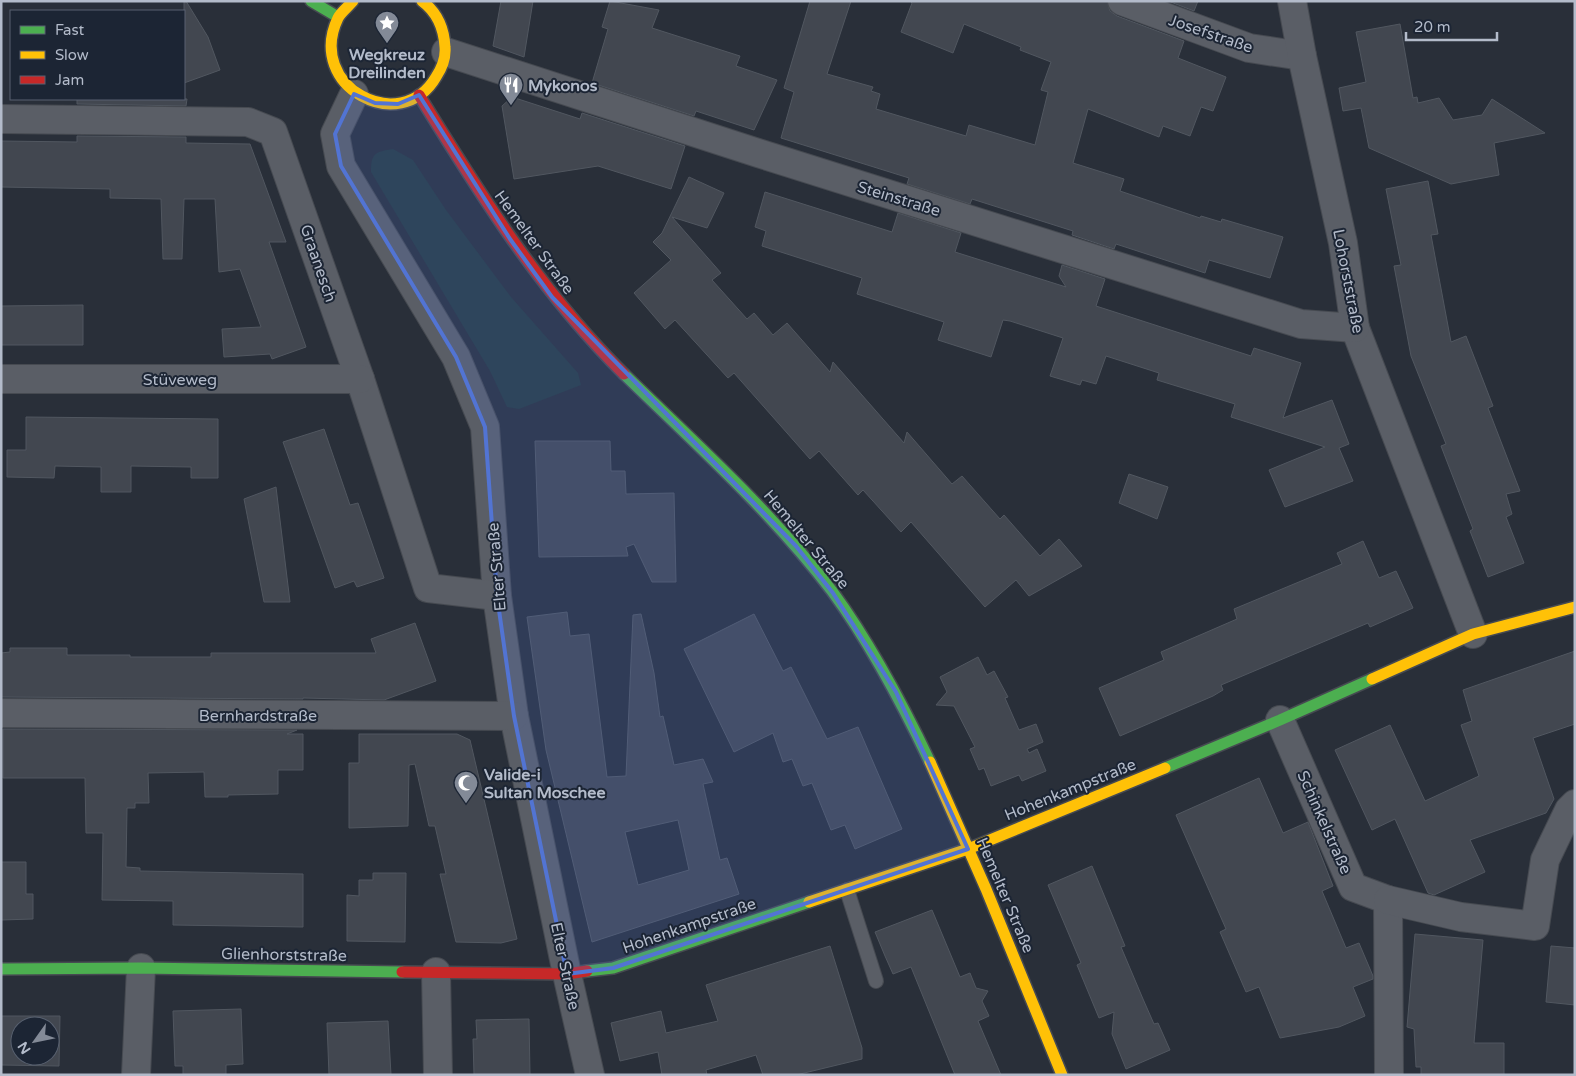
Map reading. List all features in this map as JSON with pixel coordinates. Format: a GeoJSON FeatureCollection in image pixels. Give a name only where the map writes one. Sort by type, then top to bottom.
{"type":"FeatureCollection","features":[{"type":"Feature","properties":{"kind":"street"},"geometry":{"type":"LineString","coordinates":[[311,1],[338,17]]}},
{"type":"Feature","properties":{"kind":"street"},"geometry":{"type":"LineString","coordinates":[[354,1],[338,17],[331,38],[332,59],[339,78],[354,94],[375,103],[398,104],[419,96],[432,84],[441,70],[446,52],[444,35],[438,18],[426,2]]}},
{"type":"Feature","properties":{"kind":"street","name":"Josefstraße"},"geometry":{"type":"LineString","coordinates":[[1122,1],[1249,48],[1302,56]]}},
{"type":"Feature","properties":{"kind":"street","name":"Lohorststraße"},"geometry":{"type":"LineString","coordinates":[[1292,1],[1302,56],[1343,243],[1356,328],[1383,405],[1472,634]]}},
{"type":"Feature","properties":{"kind":"street","name":"Steinstraße"},"geometry":{"type":"LineString","coordinates":[[446,52],[748,150],[1301,324],[1356,328]]}},
{"type":"Feature","properties":{"kind":"street","name":"Elter Straße"},"geometry":{"type":"LineString","coordinates":[[354,94],[335,134],[341,166],[456,357],[485,426],[497,596],[514,716],[567,974],[590,1075]]}},
{"type":"Feature","properties":{"kind":"street","name":"Hemelter Straße"},"geometry":{"type":"LineString","coordinates":[[419,96],[510,239],[552,297],[591,341],[744,490],[796,546],[833,593],[868,644],[896,692],[923,745],[1022,976],[1062,1075]]}},
{"type":"Feature","properties":{"kind":"street","name":"Graanesch"},"geometry":{"type":"LineString","coordinates":[[1,119],[248,122],[273,132],[360,380],[428,588],[497,596]]}},
{"type":"Feature","properties":{"kind":"street","name":"Stüveweg"},"geometry":{"type":"LineString","coordinates":[[1,379],[360,380]]}},
{"type":"Feature","properties":{"kind":"street","name":"Hohenkampstraße"},"geometry":{"type":"LineString","coordinates":[[567,974],[613,968],[968,849],[1280,720],[1472,634],[1575,606]]}},
{"type":"Feature","properties":{"kind":"street","name":"Bernhardstraße"},"geometry":{"type":"LineString","coordinates":[[1,713],[514,716]]}},
{"type":"Feature","properties":{"kind":"street","name":"Schinkelstraße"},"geometry":{"type":"LineString","coordinates":[[1280,720],[1354,887],[1388,900],[1461,917],[1535,926],[1545,860],[1569,810],[1575,804]]}},
{"type":"Feature","properties":{"kind":"street"},"geometry":{"type":"LineString","coordinates":[[1388,900],[1389,1075]]}},
{"type":"Feature","properties":{"kind":"street"},"geometry":{"type":"LineString","coordinates":[[136,1075],[141,968]]}},
{"type":"Feature","properties":{"kind":"street","name":"Glienhorststraße"},"geometry":{"type":"LineString","coordinates":[[1,969],[141,968],[567,974]]}},
{"type":"Feature","properties":{"kind":"street"},"geometry":{"type":"LineString","coordinates":[[436,972],[438,1075]]}},
{"type":"Feature","properties":{"kind":"lane"},"geometry":{"type":"LineString","coordinates":[[847,890],[876,981]]}},
{"type":"Feature","properties":{"kind":"highlighted area"},"geometry":{"type":"Polygon","coordinates":[[[354,94],[375,103],[398,104],[419,95],[510,239],[552,297],[796,546],[833,593],[896,692],[968,849],[613,968],[567,974],[514,716],[497,596],[485,427],[456,357],[341,166],[335,134],[354,94]]]}},
{"type":"Feature","properties":{"kind":"green space"},"geometry":{"type":"Polygon","coordinates":[[[393,149],[413,160],[446,210],[511,297],[578,373],[581,385],[519,409],[507,407],[490,371],[371,172],[375,154],[393,149]]]}},
{"type":"Feature","properties":{"kind":"building"},"geometry":{"type":"Polygon","coordinates":[[[184,1],[186,1],[208,37],[220,70],[185,83],[185,10],[184,1]]]}},
{"type":"Feature","properties":{"kind":"building"},"geometry":{"type":"Polygon","coordinates":[[[501,1],[533,1],[524,57],[493,46],[501,1]]]}},
{"type":"Feature","properties":{"kind":"building"},"geometry":{"type":"Polygon","coordinates":[[[610,1],[659,10],[652,28],[740,56],[736,66],[777,80],[754,130],[696,111],[694,116],[592,83],[608,29],[602,27],[610,1]]]}},
{"type":"Feature","properties":{"kind":"building"},"geometry":{"type":"Polygon","coordinates":[[[810,1],[851,1],[827,74],[873,87],[871,91],[880,94],[876,109],[966,136],[969,125],[1035,145],[1048,92],[1041,90],[1051,62],[1020,50],[1021,47],[964,24],[953,53],[901,32],[912,3],[910,1],[1107,1],[1110,11],[1117,16],[1184,41],[1178,58],[1226,77],[1213,111],[1201,107],[1190,136],[1163,126],[1159,137],[1088,109],[1073,163],[1124,179],[1120,191],[1200,218],[1201,216],[1221,222],[1222,219],[1283,237],[1270,278],[1209,260],[1205,273],[1116,244],[1114,249],[1072,235],[1073,231],[972,199],[970,204],[907,184],[909,178],[781,138],[794,92],[784,88],[810,1]]]}},
{"type":"Feature","properties":{"kind":"building"},"geometry":{"type":"Polygon","coordinates":[[[1168,1],[1198,1],[1194,11],[1168,1]]]}},
{"type":"Feature","properties":{"kind":"building"},"geometry":{"type":"Polygon","coordinates":[[[1400,24],[1413,98],[1417,97],[1418,103],[1439,98],[1453,120],[1482,115],[1492,99],[1545,133],[1494,143],[1499,175],[1451,184],[1369,148],[1361,108],[1343,111],[1339,88],[1366,82],[1356,32],[1400,24]]]}},
{"type":"Feature","properties":{"kind":"building"},"geometry":{"type":"Polygon","coordinates":[[[512,97],[580,119],[582,113],[685,146],[671,189],[598,166],[514,179],[502,106],[512,97]]]}},
{"type":"Feature","properties":{"kind":"building"},"geometry":{"type":"Polygon","coordinates":[[[187,99],[186,106],[77,104],[77,100],[187,99]]]}},
{"type":"Feature","properties":{"kind":"building"},"geometry":{"type":"Polygon","coordinates":[[[77,136],[186,137],[186,143],[250,144],[286,242],[269,242],[306,347],[272,359],[270,354],[224,357],[222,329],[261,327],[240,269],[219,272],[215,199],[184,199],[182,259],[163,259],[161,199],[110,198],[110,189],[1,187],[1,141],[77,142],[77,136]]]}},
{"type":"Feature","properties":{"kind":"building"},"geometry":{"type":"Polygon","coordinates":[[[689,177],[724,193],[707,228],[672,217],[721,273],[712,280],[747,319],[754,313],[773,335],[787,323],[830,372],[833,362],[904,443],[907,432],[952,484],[962,476],[1000,519],[1004,515],[1040,556],[1059,539],[1082,566],[1029,596],[1016,580],[985,607],[911,522],[901,532],[863,490],[858,495],[819,451],[810,459],[734,373],[728,378],[675,320],[665,329],[634,293],[671,260],[653,242],[662,233],[689,177]]]}},
{"type":"Feature","properties":{"kind":"building"},"geometry":{"type":"Polygon","coordinates":[[[1428,181],[1438,234],[1431,235],[1451,342],[1466,336],[1493,406],[1488,408],[1520,491],[1506,494],[1512,514],[1506,517],[1524,563],[1488,577],[1470,531],[1473,529],[1441,446],[1446,444],[1411,356],[1394,266],[1401,265],[1386,189],[1428,181]]]}},
{"type":"Feature","properties":{"kind":"building"},"geometry":{"type":"Polygon","coordinates":[[[765,192],[892,232],[898,213],[961,233],[955,252],[1066,287],[1059,276],[1062,265],[1105,279],[1096,306],[1251,356],[1254,348],[1301,363],[1283,418],[1332,400],[1349,444],[1339,448],[1353,481],[1285,507],[1269,470],[1325,447],[1231,417],[1235,404],[1157,380],[1159,373],[1106,356],[1096,384],[1082,380],[1080,385],[1050,376],[1063,338],[1010,321],[1003,320],[991,357],[938,340],[944,322],[857,294],[862,278],[762,246],[766,231],[755,227],[765,192]]]}},
{"type":"Feature","properties":{"kind":"building"},"geometry":{"type":"Polygon","coordinates":[[[83,305],[83,345],[1,345],[1,306],[83,305]]]}},
{"type":"Feature","properties":{"kind":"building"},"geometry":{"type":"Polygon","coordinates":[[[26,417],[218,419],[218,478],[191,478],[191,467],[131,466],[131,492],[101,492],[101,467],[55,466],[54,478],[7,477],[7,450],[26,450],[26,417]]]}},
{"type":"Feature","properties":{"kind":"building"},"geometry":{"type":"Polygon","coordinates":[[[324,429],[350,505],[358,503],[384,578],[357,587],[354,581],[335,588],[283,442],[324,429]]]}},
{"type":"Feature","properties":{"kind":"building"},"geometry":{"type":"Polygon","coordinates":[[[535,441],[610,441],[611,471],[625,471],[626,494],[674,493],[676,582],[652,582],[634,544],[626,547],[628,556],[539,557],[535,441]]]}},
{"type":"Feature","properties":{"kind":"building"},"geometry":{"type":"Polygon","coordinates":[[[1129,474],[1168,487],[1157,519],[1119,503],[1129,474]]]}},
{"type":"Feature","properties":{"kind":"building"},"geometry":{"type":"Polygon","coordinates":[[[276,487],[290,602],[264,602],[244,499],[276,487]]]}},
{"type":"Feature","properties":{"kind":"building"},"geometry":{"type":"Polygon","coordinates":[[[1363,541],[1379,578],[1396,571],[1413,608],[1370,627],[1368,623],[1221,685],[1223,690],[1213,696],[1120,736],[1099,688],[1164,660],[1161,652],[1237,619],[1234,609],[1342,564],[1337,553],[1363,541]]]}},
{"type":"Feature","properties":{"kind":"building"},"geometry":{"type":"Polygon","coordinates":[[[567,612],[570,636],[589,634],[607,777],[626,776],[633,615],[641,614],[654,673],[660,717],[663,716],[674,765],[703,759],[713,782],[703,784],[720,860],[727,858],[739,894],[592,942],[546,750],[527,617],[567,612]],[[678,820],[625,832],[638,885],[689,870],[678,820]]]}},
{"type":"Feature","properties":{"kind":"building"},"geometry":{"type":"Polygon","coordinates":[[[754,614],[783,671],[791,667],[827,739],[858,727],[902,829],[855,849],[845,825],[831,830],[812,783],[803,786],[792,759],[783,762],[773,733],[734,752],[684,649],[754,614]]]}},
{"type":"Feature","properties":{"kind":"building"},"geometry":{"type":"Polygon","coordinates":[[[415,623],[436,681],[384,700],[1,697],[1,653],[10,652],[10,648],[67,648],[67,655],[130,655],[130,657],[211,657],[211,653],[376,653],[371,639],[415,623]]]}},
{"type":"Feature","properties":{"kind":"building"},"geometry":{"type":"Polygon","coordinates":[[[1575,651],[1575,724],[1533,738],[1554,799],[1546,813],[1470,840],[1485,872],[1434,895],[1428,893],[1395,819],[1372,830],[1335,750],[1390,725],[1425,801],[1479,776],[1461,725],[1472,721],[1463,690],[1575,651]]]}},
{"type":"Feature","properties":{"kind":"building"},"geometry":{"type":"Polygon","coordinates":[[[978,657],[987,675],[994,671],[1008,697],[1005,698],[1019,730],[1036,724],[1043,742],[1027,749],[1029,753],[1037,749],[1046,771],[1022,781],[1019,775],[991,786],[984,768],[979,770],[970,749],[975,747],[954,706],[936,705],[947,692],[940,677],[978,657]]]}},
{"type":"Feature","properties":{"kind":"building"},"geometry":{"type":"Polygon","coordinates":[[[3,729],[297,730],[287,734],[303,734],[303,770],[278,770],[278,794],[205,797],[204,772],[148,773],[149,803],[135,803],[135,808],[127,808],[126,867],[140,868],[140,871],[303,874],[303,927],[173,925],[173,901],[102,900],[103,833],[86,833],[85,778],[3,778],[3,729]]]}},
{"type":"Feature","properties":{"kind":"building"},"geometry":{"type":"Polygon","coordinates":[[[359,734],[457,734],[470,740],[517,939],[501,943],[456,942],[440,874],[446,874],[435,826],[429,826],[415,764],[409,765],[408,826],[349,828],[349,763],[359,763],[359,734]]]}},
{"type":"Feature","properties":{"kind":"building"},"geometry":{"type":"Polygon","coordinates":[[[1259,778],[1283,833],[1308,822],[1333,886],[1322,891],[1346,948],[1359,943],[1373,976],[1373,979],[1353,987],[1365,1016],[1339,1027],[1280,1038],[1259,987],[1246,992],[1220,932],[1226,929],[1176,815],[1259,778]]]}},
{"type":"Feature","properties":{"kind":"building"},"geometry":{"type":"Polygon","coordinates":[[[1,862],[26,862],[26,894],[33,894],[33,919],[1,920],[1,862]]]}},
{"type":"Feature","properties":{"kind":"building"},"geometry":{"type":"Polygon","coordinates":[[[1092,866],[1125,946],[1121,947],[1143,999],[1154,1024],[1158,1023],[1170,1050],[1126,1069],[1112,1034],[1114,1012],[1099,1018],[1077,965],[1081,963],[1048,885],[1092,866]]]}},
{"type":"Feature","properties":{"kind":"building"},"geometry":{"type":"Polygon","coordinates":[[[373,873],[406,873],[405,942],[347,941],[347,895],[359,896],[359,880],[373,880],[373,873]]]}},
{"type":"Feature","properties":{"kind":"building"},"geometry":{"type":"Polygon","coordinates":[[[932,910],[960,977],[970,973],[976,988],[988,991],[982,1001],[989,1016],[978,1021],[1001,1075],[955,1075],[911,967],[893,974],[885,956],[875,932],[932,910]]]}},
{"type":"Feature","properties":{"kind":"building"},"geometry":{"type":"Polygon","coordinates":[[[1415,934],[1483,940],[1474,1043],[1504,1043],[1504,1075],[1421,1075],[1421,1067],[1416,1067],[1414,1029],[1407,1027],[1415,934]]]}},
{"type":"Feature","properties":{"kind":"building"},"geometry":{"type":"Polygon","coordinates":[[[830,946],[862,1048],[862,1059],[796,1075],[763,1075],[756,1055],[706,1070],[707,1075],[662,1075],[658,1052],[620,1061],[611,1023],[661,1011],[666,1033],[718,1021],[706,985],[830,946]]]}},
{"type":"Feature","properties":{"kind":"building"},"geometry":{"type":"Polygon","coordinates":[[[1551,946],[1575,948],[1575,1005],[1546,1002],[1551,946]]]}},
{"type":"Feature","properties":{"kind":"building"},"geometry":{"type":"Polygon","coordinates":[[[241,1009],[243,1064],[226,1065],[226,1075],[183,1075],[183,1066],[175,1066],[173,1011],[241,1009]]]}},
{"type":"Feature","properties":{"kind":"building"},"geometry":{"type":"Polygon","coordinates":[[[1,1016],[10,1016],[10,1065],[1,1065],[1,1016]]]}},
{"type":"Feature","properties":{"kind":"building"},"geometry":{"type":"Polygon","coordinates":[[[529,1019],[530,1075],[474,1075],[473,1039],[477,1039],[476,1020],[529,1019]]]}},
{"type":"Feature","properties":{"kind":"building"},"geometry":{"type":"Polygon","coordinates":[[[388,1021],[391,1075],[329,1075],[327,1023],[388,1021]]]}},
{"type":"Feature","properties":{"kind":"traffic: fast"},"geometry":{"type":"LineString","coordinates":[[311,1],[338,17]]}},
{"type":"Feature","properties":{"kind":"traffic: fast"},"geometry":{"type":"LineString","coordinates":[[624,374],[705,452],[784,533],[832,591],[860,632],[885,674],[930,762]]}},
{"type":"Feature","properties":{"kind":"traffic: fast"},"geometry":{"type":"LineString","coordinates":[[1165,768],[1372,679]]}},
{"type":"Feature","properties":{"kind":"traffic: fast"},"geometry":{"type":"LineString","coordinates":[[587,971],[613,968],[809,902]]}},
{"type":"Feature","properties":{"kind":"traffic: fast"},"geometry":{"type":"LineString","coordinates":[[1,969],[141,968],[402,972]]}},
{"type":"Feature","properties":{"kind":"traffic: slow"},"geometry":{"type":"LineString","coordinates":[[353,1],[338,18],[331,43],[334,65],[345,83],[362,96],[381,103],[401,103],[420,95],[436,77],[442,66],[445,51],[441,27],[432,10],[422,1]]}},
{"type":"Feature","properties":{"kind":"traffic: slow"},"geometry":{"type":"LineString","coordinates":[[1372,679],[1473,634],[1575,607]]}},
{"type":"Feature","properties":{"kind":"traffic: slow"},"geometry":{"type":"LineString","coordinates":[[930,762],[986,889],[1062,1075]]}},
{"type":"Feature","properties":{"kind":"traffic: slow"},"geometry":{"type":"LineString","coordinates":[[809,902],[968,849],[1165,768]]}},
{"type":"Feature","properties":{"kind":"traffic: jam"},"geometry":{"type":"LineString","coordinates":[[419,95],[513,241],[566,310],[624,374]]}},
{"type":"Feature","properties":{"kind":"traffic: jam"},"geometry":{"type":"LineString","coordinates":[[402,972],[567,974],[587,971]]}},
{"type":"Feature","properties":{"kind":"place","name":"Wegkreuz Dreilinden"},"geometry":{"type":"Point","coordinates":[387,44]}},
{"type":"Feature","properties":{"kind":"place","name":"Mykonos"},"geometry":{"type":"Point","coordinates":[511,106]}},
{"type":"Feature","properties":{"kind":"place","name":"Valide-i Sultan Moschee"},"geometry":{"type":"Point","coordinates":[466,804]}}]}
